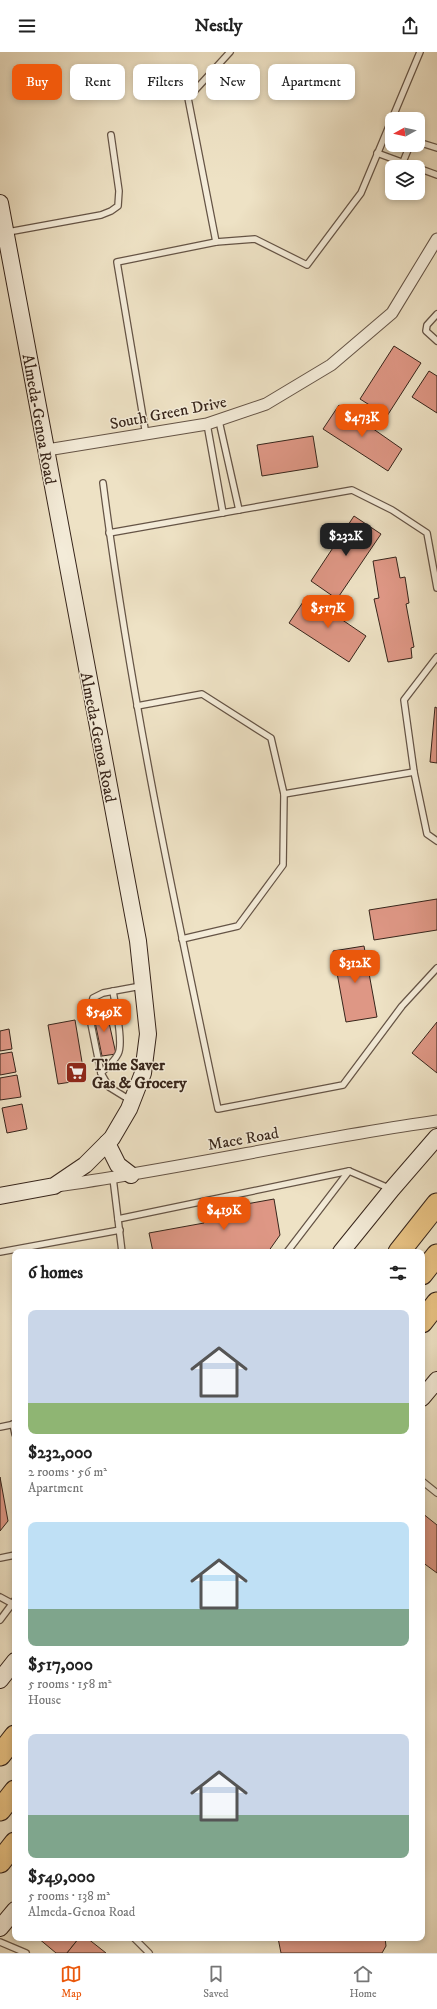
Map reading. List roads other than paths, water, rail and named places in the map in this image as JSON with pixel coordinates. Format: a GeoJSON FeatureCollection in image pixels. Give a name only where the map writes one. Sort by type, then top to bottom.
{"type":"FeatureCollection","features":[{"type":"Feature","properties":{"kind":"highway"},"geometry":{"type":"LineString","coordinates":[[401,1249],[437,1204]]}},
{"type":"Feature","properties":{"kind":"highway"},"geometry":{"type":"LineString","coordinates":[[425,1270],[437,1255]]}},
{"type":"Feature","properties":{"kind":"highway"},"geometry":{"type":"LineString","coordinates":[[425,1318],[437,1303]]}},
{"type":"Feature","properties":{"kind":"highway"},"geometry":{"type":"LineString","coordinates":[[0,1755],[12,1740]]}},
{"type":"Feature","properties":{"kind":"highway"},"geometry":{"type":"LineString","coordinates":[[0,1810],[12,1795]]}},
{"type":"Feature","properties":{"kind":"highway"},"geometry":{"type":"LineString","coordinates":[[0,1862],[12,1847]]}},
{"type":"Feature","properties":{"kind":"street","name":"Almeda-Genoa Road"},"geometry":{"type":"LineString","coordinates":[[0,203],[138,941],[148,1034],[144,1073],[132,1102],[116,1132],[107,1143],[85,1165],[54,1186],[0,1196]]}},
{"type":"Feature","properties":{"kind":"street","name":"South Green Drive"},"geometry":{"type":"LineString","coordinates":[[47,450],[207,424],[220,421],[266,404],[331,365],[392,313],[437,239]]}},
{"type":"Feature","properties":{"kind":"street","name":"Mace Road"},"geometry":{"type":"LineString","coordinates":[[54,1186],[131,1175],[386,1128],[437,1121]]}},
{"type":"Feature","properties":{"kind":"street"},"geometry":{"type":"LineString","coordinates":[[343,1249],[437,1137]]}},
{"type":"Feature","properties":{"kind":"street"},"geometry":{"type":"LineString","coordinates":[[107,1143],[118,1165],[131,1175]]}},
{"type":"Feature","properties":{"kind":"street"},"geometry":{"type":"LineString","coordinates":[[425,1394],[437,1380]]}},
{"type":"Feature","properties":{"kind":"street"},"geometry":{"type":"LineString","coordinates":[[0,1680],[12,1665]]}},
{"type":"Feature","properties":{"kind":"street"},"geometry":{"type":"LineString","coordinates":[[0,1928],[12,1914]]}},
{"type":"Feature","properties":{"kind":"lane"},"geometry":{"type":"LineString","coordinates":[[216,242],[188,98],[230,52]]}},
{"type":"Feature","properties":{"kind":"lane"},"geometry":{"type":"LineString","coordinates":[[397,112],[420,52]]}},
{"type":"Feature","properties":{"kind":"lane"},"geometry":{"type":"LineString","coordinates":[[6,232],[101,215],[118,206],[119,191],[111,135]]}},
{"type":"Feature","properties":{"kind":"lane"},"geometry":{"type":"LineString","coordinates":[[146,435],[117,262],[216,242],[255,239],[307,265],[361,193],[377,153],[385,139]]}},
{"type":"Feature","properties":{"kind":"lane"},"geometry":{"type":"LineString","coordinates":[[425,144],[437,148]]}},
{"type":"Feature","properties":{"kind":"lane"},"geometry":{"type":"LineString","coordinates":[[377,153],[397,160]]}},
{"type":"Feature","properties":{"kind":"lane"},"geometry":{"type":"LineString","coordinates":[[425,170],[437,175]]}},
{"type":"Feature","properties":{"kind":"lane"},"geometry":{"type":"LineString","coordinates":[[437,314],[427,325],[426,331],[437,341]]}},
{"type":"Feature","properties":{"kind":"lane"},"geometry":{"type":"LineString","coordinates":[[220,421],[239,510]]}},
{"type":"Feature","properties":{"kind":"lane"},"geometry":{"type":"LineString","coordinates":[[207,424],[223,513]]}},
{"type":"Feature","properties":{"kind":"lane"},"geometry":{"type":"LineString","coordinates":[[103,483],[109,533],[137,706],[182,939],[218,1109],[343,1085],[402,1006],[437,968]]}},
{"type":"Feature","properties":{"kind":"lane"},"geometry":{"type":"LineString","coordinates":[[109,533],[352,490],[392,510],[427,533],[437,588]]}},
{"type":"Feature","properties":{"kind":"lane"},"geometry":{"type":"LineString","coordinates":[[437,657],[404,700],[414,772],[427,834],[437,841]]}},
{"type":"Feature","properties":{"kind":"lane"},"geometry":{"type":"LineString","coordinates":[[137,706],[202,694],[271,738],[284,794],[283,865],[238,926],[182,939]]}},
{"type":"Feature","properties":{"kind":"lane"},"geometry":{"type":"LineString","coordinates":[[284,794],[414,772]]}},
{"type":"Feature","properties":{"kind":"lane"},"geometry":{"type":"LineString","coordinates":[[132,1102],[109,1087],[101,1073],[90,1014],[93,998],[103,993],[144,986]]}},
{"type":"Feature","properties":{"kind":"lane"},"geometry":{"type":"LineString","coordinates":[[101,1073],[114,1061],[119,1052],[120,1038],[113,991]]}},
{"type":"Feature","properties":{"kind":"lane"},"geometry":{"type":"LineString","coordinates":[[118,1219],[349,1171],[392,1189]]}},
{"type":"Feature","properties":{"kind":"lane"},"geometry":{"type":"LineString","coordinates":[[289,1249],[349,1171]]}},
{"type":"Feature","properties":{"kind":"lane"},"geometry":{"type":"LineString","coordinates":[[112,1178],[122,1249]]}},
{"type":"Feature","properties":{"kind":"lane"},"geometry":{"type":"LineString","coordinates":[[16,1249],[120,1230]]}},
{"type":"Feature","properties":{"kind":"lane"},"geometry":{"type":"LineString","coordinates":[[0,1252],[12,1250]]}},
{"type":"Feature","properties":{"kind":"lane"},"geometry":{"type":"LineString","coordinates":[[0,1427],[12,1424]]}},
{"type":"Feature","properties":{"kind":"lane"},"geometry":{"type":"LineString","coordinates":[[425,1483],[437,1493]]}},
{"type":"Feature","properties":{"kind":"lane"},"geometry":{"type":"LineString","coordinates":[[0,1558],[12,1556]]}},
{"type":"Feature","properties":{"kind":"lane"},"geometry":{"type":"LineString","coordinates":[[0,1597],[12,1601]]}},
{"type":"Feature","properties":{"kind":"lane"},"geometry":{"type":"LineString","coordinates":[[0,1620],[12,1605]]}},
{"type":"Feature","properties":{"kind":"lane"},"geometry":{"type":"LineString","coordinates":[[137,1941],[149,1953]]}},
{"type":"Feature","properties":{"kind":"lane"},"geometry":{"type":"LineString","coordinates":[[0,1942],[26,1953]]}},
{"type":"Feature","properties":{"kind":"place","name":"Time Saver Gas & Grocery"},"geometry":{"type":"Point","coordinates":[76,1073]}}]}
